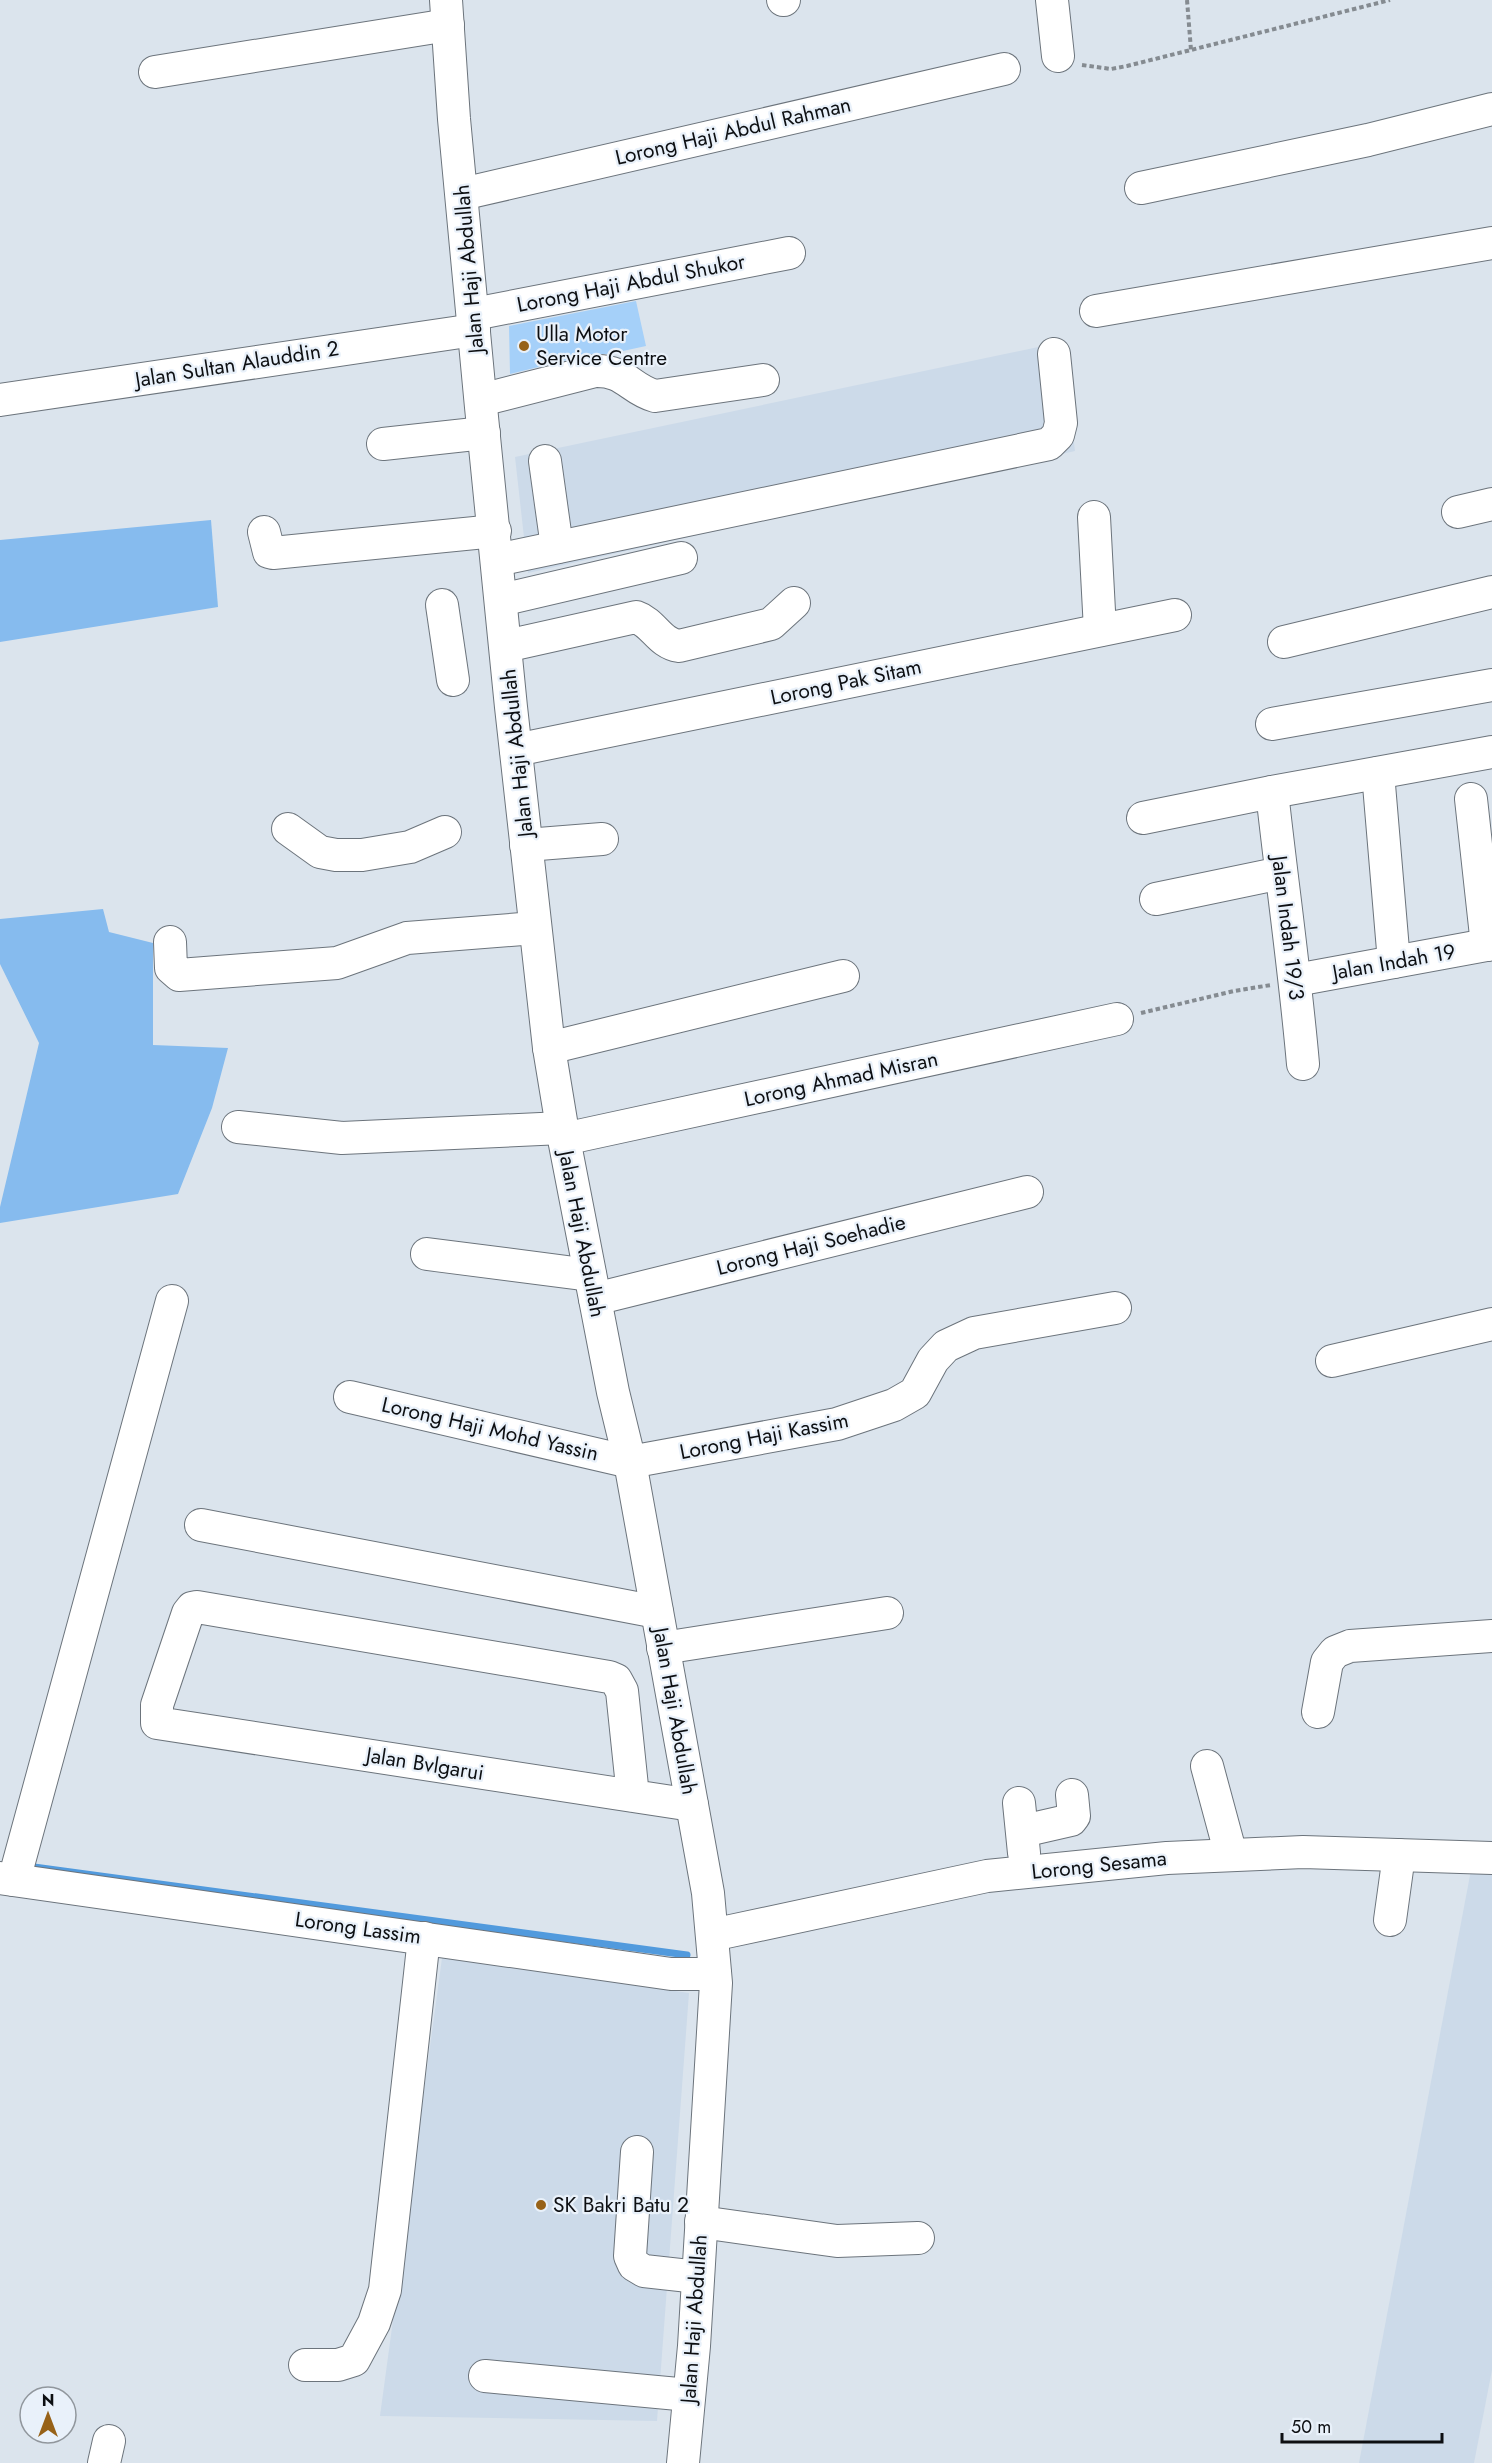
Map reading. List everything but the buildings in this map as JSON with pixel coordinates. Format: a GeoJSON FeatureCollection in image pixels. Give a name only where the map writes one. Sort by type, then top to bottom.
{"type":"FeatureCollection","features":[{"type":"Feature","properties":{"kind":"street"},"geometry":{"type":"LineString","coordinates":[[1052,0],[1058,56]]}},
{"type":"Feature","properties":{"kind":"street"},"geometry":{"type":"LineString","coordinates":[[155,72],[447,12]]}},
{"type":"Feature","properties":{"kind":"street","name":"Jalan Haji Abdullah"},"geometry":{"type":"LineString","coordinates":[[447,12],[484,433],[549,1048],[563,1134],[613,1392],[630,1462],[708,1893],[715,1974],[698,2277],[683,2463]]}},
{"type":"Feature","properties":{"kind":"street","name":"Lorong Haji Abdul Rahman"},"geometry":{"type":"LineString","coordinates":[[462,194],[1004,69]]}},
{"type":"Feature","properties":{"kind":"street"},"geometry":{"type":"LineString","coordinates":[[1141,188],[1368,140],[1492,109]]}},
{"type":"Feature","properties":{"kind":"street"},"geometry":{"type":"LineString","coordinates":[[1096,311],[1492,243]]}},
{"type":"Feature","properties":{"kind":"street","name":"Lorong Haji Abdul Shukor"},"geometry":{"type":"LineString","coordinates":[[474,322],[789,253]]}},
{"type":"Feature","properties":{"kind":"street","name":"Jalan Sultan Alauddin 2"},"geometry":{"type":"LineString","coordinates":[[0,400],[474,322]]}},
{"type":"Feature","properties":{"kind":"street"},"geometry":{"type":"LineString","coordinates":[[264,532],[269,552],[273,553],[496,546],[557,547],[1048,444],[1058,435],[1061,423],[1054,354]]}},
{"type":"Feature","properties":{"kind":"street"},"geometry":{"type":"LineString","coordinates":[[481,399],[595,371],[613,372],[622,376],[640,391],[655,396],[763,380]]}},
{"type":"Feature","properties":{"kind":"street"},"geometry":{"type":"LineString","coordinates":[[383,444],[484,433]]}},
{"type":"Feature","properties":{"kind":"street"},"geometry":{"type":"LineString","coordinates":[[545,461],[557,547]]}},
{"type":"Feature","properties":{"kind":"street"},"geometry":{"type":"LineString","coordinates":[[1458,512],[1492,504]]}},
{"type":"Feature","properties":{"kind":"street"},"geometry":{"type":"LineString","coordinates":[[1094,517],[1100,630]]}},
{"type":"Feature","properties":{"kind":"street"},"geometry":{"type":"LineString","coordinates":[[501,600],[681,558]]}},
{"type":"Feature","properties":{"kind":"street"},"geometry":{"type":"LineString","coordinates":[[1284,642],[1492,592]]}},
{"type":"Feature","properties":{"kind":"street"},"geometry":{"type":"LineString","coordinates":[[506,646],[636,617],[645,620],[669,645],[679,646],[771,624],[794,603]]}},
{"type":"Feature","properties":{"kind":"street"},"geometry":{"type":"LineString","coordinates":[[442,605],[453,680]]}},
{"type":"Feature","properties":{"kind":"street","name":"Lorong Pak Sitam"},"geometry":{"type":"LineString","coordinates":[[516,750],[1175,615]]}},
{"type":"Feature","properties":{"kind":"street"},"geometry":{"type":"LineString","coordinates":[[1272,724],[1492,685]]}},
{"type":"Feature","properties":{"kind":"street"},"geometry":{"type":"LineString","coordinates":[[1143,818],[1492,752]]}},
{"type":"Feature","properties":{"kind":"street"},"geometry":{"type":"LineString","coordinates":[[1378,773],[1394,962]]}},
{"type":"Feature","properties":{"kind":"street","name":"Jalan Indah 19/3"},"geometry":{"type":"LineString","coordinates":[[1272,792],[1296,981],[1303,1064]]}},
{"type":"Feature","properties":{"kind":"street"},"geometry":{"type":"LineString","coordinates":[[1471,799],[1489,945]]}},
{"type":"Feature","properties":{"kind":"street"},"geometry":{"type":"LineString","coordinates":[[288,829],[320,852],[336,855],[362,855],[410,847],[445,832]]}},
{"type":"Feature","properties":{"kind":"street"},"geometry":{"type":"LineString","coordinates":[[526,844],[602,838]]}},
{"type":"Feature","properties":{"kind":"street"},"geometry":{"type":"LineString","coordinates":[[1156,898],[1281,873]]}},
{"type":"Feature","properties":{"kind":"street"},"geometry":{"type":"LineString","coordinates":[[170,942],[171,968],[179,975],[337,963],[407,938],[535,928]]}},
{"type":"Feature","properties":{"kind":"street","name":"Jalan Indah 19"},"geometry":{"type":"LineString","coordinates":[[1296,981],[1489,945]]}},
{"type":"Feature","properties":{"kind":"street"},"geometry":{"type":"LineString","coordinates":[[549,1048],[843,976]]}},
{"type":"Feature","properties":{"kind":"street","name":"Lorong Ahmad Misran"},"geometry":{"type":"LineString","coordinates":[[238,1127],[342,1138],[563,1134],[1118,1019]]}},
{"type":"Feature","properties":{"kind":"street","name":"Lorong Haji Soehadie"},"geometry":{"type":"LineString","coordinates":[[593,1287],[1027,1192]]}},
{"type":"Feature","properties":{"kind":"street"},"geometry":{"type":"LineString","coordinates":[[427,1254],[593,1287]]}},
{"type":"Feature","properties":{"kind":"street"},"geometry":{"type":"LineString","coordinates":[[7,1879],[172,1301]]}},
{"type":"Feature","properties":{"kind":"street","name":"Lorong Haji Kassim"},"geometry":{"type":"LineString","coordinates":[[630,1462],[837,1424],[894,1405],[915,1393],[933,1360],[946,1346],[974,1333],[1114,1308]]}},
{"type":"Feature","properties":{"kind":"street"},"geometry":{"type":"LineString","coordinates":[[1332,1361],[1492,1324]]}},
{"type":"Feature","properties":{"kind":"street","name":"Lorong Haji Mohd Yassin"},"geometry":{"type":"LineString","coordinates":[[350,1397],[630,1462]]}},
{"type":"Feature","properties":{"kind":"street"},"geometry":{"type":"LineString","coordinates":[[201,1525],[657,1612]]}},
{"type":"Feature","properties":{"kind":"street","name":"Jalan Bvlgarui"},"geometry":{"type":"LineString","coordinates":[[633,1796],[622,1691],[616,1680],[197,1607],[192,1608],[188,1613],[157,1705],[157,1723],[633,1796],[692,1805]]}},
{"type":"Feature","properties":{"kind":"street"},"geometry":{"type":"LineString","coordinates":[[663,1648],[887,1613]]}},
{"type":"Feature","properties":{"kind":"street"},"geometry":{"type":"LineString","coordinates":[[1318,1712],[1327,1662],[1335,1652],[1350,1646],[1492,1636]]}},
{"type":"Feature","properties":{"kind":"street"},"geometry":{"type":"LineString","coordinates":[[1207,1766],[1231,1855]]}},
{"type":"Feature","properties":{"kind":"street"},"geometry":{"type":"LineString","coordinates":[[1025,1872],[1021,1817],[1071,1820],[1074,1816],[1072,1795]]}},
{"type":"Feature","properties":{"kind":"street","name":"Lorong Sesama"},"geometry":{"type":"LineString","coordinates":[[712,1935],[987,1876],[1025,1872],[1167,1858],[1303,1852],[1492,1858]]}},
{"type":"Feature","properties":{"kind":"street"},"geometry":{"type":"LineString","coordinates":[[1389,1920],[1399,1855]]}},
{"type":"Feature","properties":{"kind":"street","name":"Lorong Lassim"},"geometry":{"type":"LineString","coordinates":[[7,1879],[671,1974],[715,1974]]}},
{"type":"Feature","properties":{"kind":"street"},"geometry":{"type":"LineString","coordinates":[[305,2365],[338,2365],[354,2360],[374,2323],[386,2290],[424,1938]]}},
{"type":"Feature","properties":{"kind":"street"},"geometry":{"type":"LineString","coordinates":[[637,2152],[630,2256],[634,2265],[644,2271],[698,2277]]}},
{"type":"Feature","properties":{"kind":"street"},"geometry":{"type":"LineString","coordinates":[[701,2222],[837,2241],[918,2238]]}},
{"type":"Feature","properties":{"kind":"street"},"geometry":{"type":"LineString","coordinates":[[485,2376],[689,2395]]}},
{"type":"Feature","properties":{"kind":"path"},"geometry":{"type":"LineString","coordinates":[[1187,0],[1191,50]]}},
{"type":"Feature","properties":{"kind":"path"},"geometry":{"type":"LineString","coordinates":[[1058,56],[1077,64],[1098,69],[1111,69],[1390,0]]}},
{"type":"Feature","properties":{"kind":"path"},"geometry":{"type":"LineString","coordinates":[[1118,1019],[1234,991],[1296,981]]}},
{"type":"Feature","properties":{"kind":"shaded area"},"geometry":{"type":"Polygon","coordinates":[[[1062,342],[1075,451],[528,573],[515,457],[1062,342]]]}},
{"type":"Feature","properties":{"kind":"shaded area"},"geometry":{"type":"Polygon","coordinates":[[[211,520],[218,607],[0,642],[0,540],[211,520]]]}},
{"type":"Feature","properties":{"kind":"shaded area"},"geometry":{"type":"Polygon","coordinates":[[[103,909],[109,932],[153,943],[153,1045],[228,1048],[212,1108],[178,1194],[0,1223],[0,1207],[39,1043],[0,964],[0,919],[103,909]]]}},
{"type":"Feature","properties":{"kind":"shaded area"},"geometry":{"type":"Polygon","coordinates":[[[1471,1870],[1492,1871],[1492,2370],[1474,2463],[1359,2463],[1471,1870]]]}},
{"type":"Feature","properties":{"kind":"shaded area","name":"SK Bakri Batu 2"},"geometry":{"type":"Polygon","coordinates":[[[442,1958],[689,1993],[657,2421],[380,2416],[442,1958]]]}},
{"type":"Feature","properties":{"kind":"waterway"},"geometry":{"type":"LineString","coordinates":[[34,1867],[687,1955]]}},
{"type":"Feature","properties":{"kind":"place","name":"Ulla Motor Service Centre"},"geometry":{"type":"Point","coordinates":[524,346]}},
{"type":"Feature","properties":{"kind":"place","name":"SK Bakri Batu 2"},"geometry":{"type":"Point","coordinates":[541,2205]}}]}
